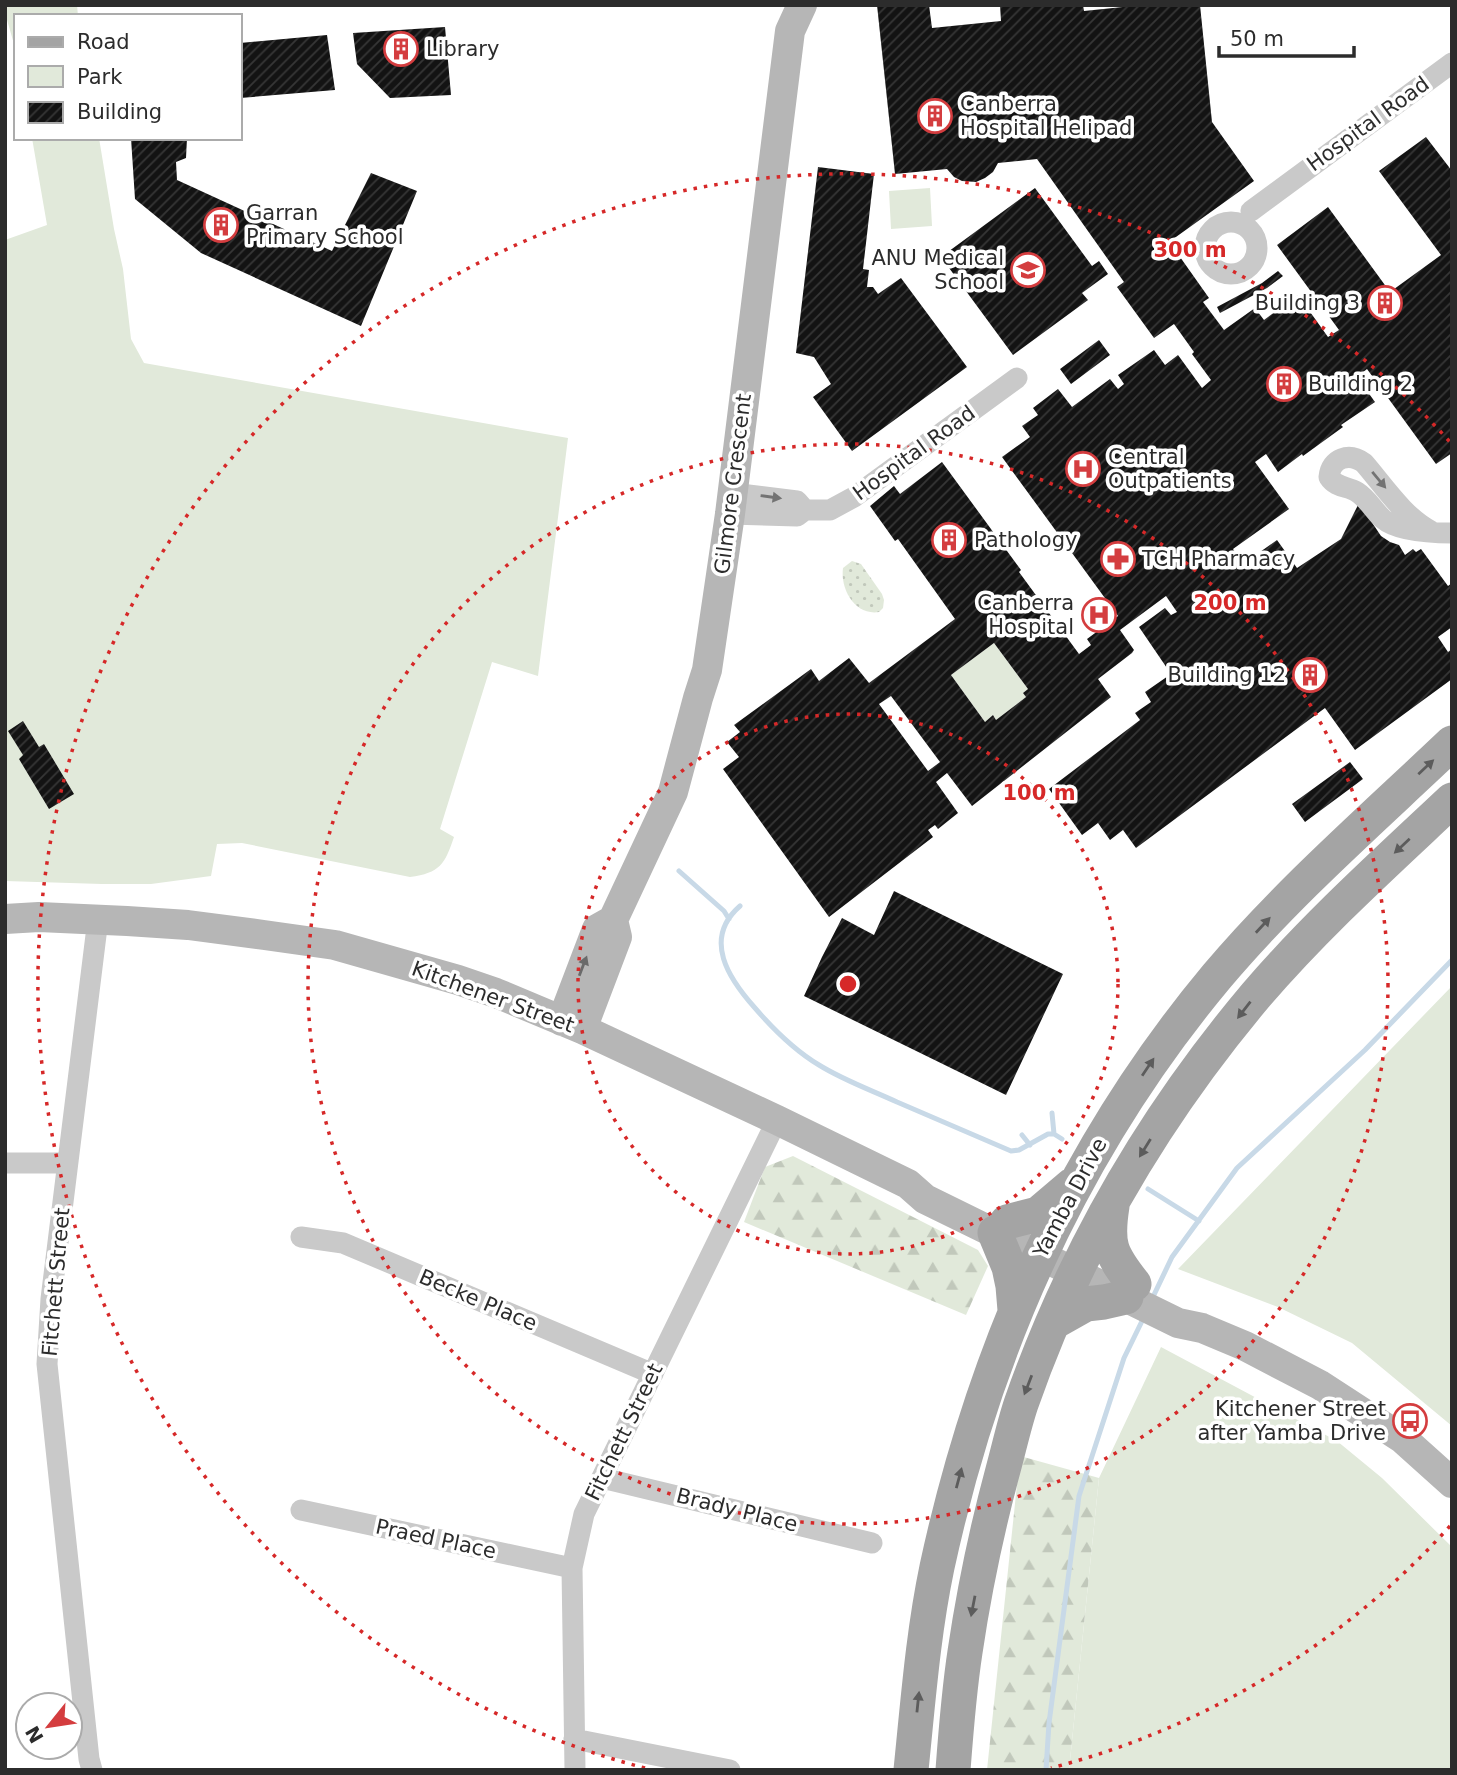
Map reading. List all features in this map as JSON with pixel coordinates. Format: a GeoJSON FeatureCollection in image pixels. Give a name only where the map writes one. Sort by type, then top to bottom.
{"type":"FeatureCollection","features":[{"type":"Feature","properties":{"kind":"main road","name":"Yamba Drive"},"geometry":{"type":"LineString","coordinates":[[911,1770],[920,1678],[937,1569],[958,1481],[978,1413],[1015,1313],[1076,1182],[1156,1054],[1217,976],[1261,926],[1452,744]]}},
{"type":"Feature","properties":{"kind":"main road","name":"Yamba Drive"},"geometry":{"type":"LineString","coordinates":[[953,1770],[965,1652],[992,1511],[1020,1407],[1078,1266],[1146,1146],[1197,1071],[1256,996],[1327,918],[1452,800]]}},
{"type":"Feature","properties":{"kind":"main road"},"geometry":{"type":"LineString","coordinates":[[1015,1313],[1013,1286],[1001,1227],[1038,1214],[1076,1182]]}},
{"type":"Feature","properties":{"kind":"main road"},"geometry":{"type":"LineString","coordinates":[[1054,1322],[1086,1304],[1144,1297],[1119,1265],[1112,1250],[1108,1232],[1112,1203]]}},
{"type":"Feature","properties":{"kind":"street","name":"Gilmore Crescent"},"geometry":{"type":"LineString","coordinates":[[572,1025],[597,929],[613,920],[673,792],[707,670],[731,504],[792,14]]}},
{"type":"Feature","properties":{"kind":"street","name":"Hospital Road"},"geometry":{"type":"LineString","coordinates":[[1251,211],[1257,251],[1250,266],[1234,274],[1217,270],[1206,257],[1209,232],[1223,222],[1251,211],[1452,63]]}},
{"type":"Feature","properties":{"kind":"street"},"geometry":{"type":"LineString","coordinates":[[1231,221],[1248,227],[1253,234]]}},
{"type":"Feature","properties":{"kind":"street","name":"Hospital Road"},"geometry":{"type":"LineString","coordinates":[[731,504],[797,516],[805,510],[830,510],[844,503],[1017,378]]}},
{"type":"Feature","properties":{"kind":"street"},"geometry":{"type":"LineString","coordinates":[[1341,459],[1359,459],[1422,527],[1441,532],[1420,532],[1390,524],[1354,490],[1331,481],[1331,467],[1341,459]]}},
{"type":"Feature","properties":{"kind":"street","name":"Kitchener Street"},"geometry":{"type":"LineString","coordinates":[[5,919],[38,917],[188,925],[335,945],[458,979],[496,993],[572,1025],[777,1120],[908,1184],[925,1199],[1001,1227],[1144,1297],[1178,1322],[1202,1328],[1245,1346],[1321,1385],[1403,1439],[1452,1483]]}},
{"type":"Feature","properties":{"kind":"street","name":"Fitchett Street"},"geometry":{"type":"LineString","coordinates":[[92,1770],[47,1364],[51,1299],[98,919]]}},
{"type":"Feature","properties":{"kind":"street","name":"Fitchett Street"},"geometry":{"type":"LineString","coordinates":[[575,1770],[572,1567],[584,1514],[777,1120]]}},
{"type":"Feature","properties":{"kind":"street"},"geometry":{"type":"LineString","coordinates":[[5,1163],[67,1163]]}},
{"type":"Feature","properties":{"kind":"street","name":"Becke Place"},"geometry":{"type":"LineString","coordinates":[[301,1237],[343,1242],[653,1374]]}},
{"type":"Feature","properties":{"kind":"street","name":"Brady Place"},"geometry":{"type":"LineString","coordinates":[[602,1478],[872,1543]]}},
{"type":"Feature","properties":{"kind":"street","name":"Praed Place"},"geometry":{"type":"LineString","coordinates":[[301,1510],[572,1567]]}},
{"type":"Feature","properties":{"kind":"street"},"geometry":{"type":"LineString","coordinates":[[574,1739],[730,1770]]}},
{"type":"Feature","properties":{"kind":"green space"},"geometry":{"type":"Polygon","coordinates":[[[5,5],[77,5],[78,14],[14,14],[14,44],[5,5]]]}},
{"type":"Feature","properties":{"kind":"green space"},"geometry":{"type":"Polygon","coordinates":[[[32,140],[99,140],[123,269],[131,339],[144,363],[568,438],[538,676],[492,662],[440,829],[454,837],[448,854],[435,870],[410,877],[242,843],[217,844],[211,876],[151,884],[5,881],[5,240],[47,225],[32,140]]]}},
{"type":"Feature","properties":{"kind":"green space"},"geometry":{"type":"Polygon","coordinates":[[[930,188],[932,226],[891,229],[889,191],[930,188]]]}},
{"type":"Feature","properties":{"kind":"green space"},"geometry":{"type":"Polygon","coordinates":[[[852,561],[861,564],[882,594],[883,608],[879,612],[863,610],[847,592],[843,568],[852,561]]]}},
{"type":"Feature","properties":{"kind":"green space"},"geometry":{"type":"Polygon","coordinates":[[[994,643],[1028,689],[1023,693],[1026,697],[996,720],[993,715],[985,722],[951,675],[994,643]]]}},
{"type":"Feature","properties":{"kind":"green space"},"geometry":{"type":"Polygon","coordinates":[[[1452,986],[1452,1426],[1352,1343],[1278,1307],[1178,1269],[1452,986]]]}},
{"type":"Feature","properties":{"kind":"green space"},"geometry":{"type":"Polygon","coordinates":[[[793,1156],[978,1250],[988,1266],[966,1315],[744,1222],[765,1167],[793,1156]]]}},
{"type":"Feature","properties":{"kind":"green space"},"geometry":{"type":"Polygon","coordinates":[[[1161,1347],[1337,1441],[1382,1478],[1452,1547],[1452,1770],[1069,1770],[1099,1478],[1161,1347]]]}},
{"type":"Feature","properties":{"kind":"green space"},"geometry":{"type":"Polygon","coordinates":[[[1020,1456],[1099,1478],[1069,1770],[987,1770],[1020,1456]]]}},
{"type":"Feature","properties":{"kind":"building"},"geometry":{"type":"Polygon","coordinates":[[[877,5],[929,5],[932,28],[1001,21],[1000,5],[1083,5],[1084,11],[1142,5],[1200,5],[1212,122],[1254,181],[1162,247],[1166,252],[1173,247],[1209,298],[1203,302],[1224,330],[1255,308],[1264,320],[1298,295],[1328,337],[1339,330],[1277,245],[1328,207],[1390,292],[1441,255],[1379,171],[1426,137],[1452,171],[1452,453],[1436,464],[1367,369],[1357,377],[1375,402],[1278,472],[1266,454],[1255,462],[1289,509],[1233,549],[1243,564],[1277,540],[1297,568],[1341,539],[1359,503],[1381,536],[1399,545],[1405,555],[1413,549],[1416,552],[1421,549],[1448,586],[1452,583],[1452,627],[1438,637],[1448,652],[1452,649],[1452,679],[1355,750],[1325,708],[1136,848],[1123,830],[1110,840],[1098,823],[1082,835],[1049,789],[1140,720],[1135,713],[1151,702],[1145,692],[1171,674],[1139,627],[1165,608],[1171,615],[1177,612],[1166,596],[1120,630],[1134,650],[1098,679],[1111,697],[972,806],[947,773],[936,782],[958,813],[938,829],[935,825],[928,830],[933,837],[829,917],[723,769],[739,757],[727,742],[740,732],[734,725],[811,669],[819,681],[849,658],[869,683],[955,619],[898,539],[895,541],[870,506],[894,486],[900,494],[942,462],[1079,654],[1091,645],[1087,639],[1118,616],[1002,457],[1030,437],[1022,426],[1038,415],[1033,408],[1058,389],[1072,407],[1110,379],[1118,389],[1124,384],[1118,375],[1154,350],[1165,365],[1178,355],[1202,388],[1211,380],[1174,324],[1154,338],[1117,287],[1124,282],[1037,159],[998,163],[993,172],[976,182],[962,181],[947,169],[895,174],[877,5]],[[994,643],[951,675],[985,722],[993,715],[996,720],[1026,697],[1023,693],[1028,689],[994,643]],[[891,696],[879,704],[928,771],[940,762],[891,696]]]}},
{"type":"Feature","properties":{"kind":"building","name":"Library"},"geometry":{"type":"Polygon","coordinates":[[[445,27],[451,95],[390,98],[357,64],[353,33],[445,27]]]}},
{"type":"Feature","properties":{"kind":"building"},"geometry":{"type":"Polygon","coordinates":[[[327,35],[335,90],[242,98],[242,43],[327,35]]]}},
{"type":"Feature","properties":{"kind":"building","name":"Garran Primary School"},"geometry":{"type":"Polygon","coordinates":[[[131,140],[187,140],[186,158],[176,162],[177,180],[332,251],[371,173],[417,191],[361,326],[201,253],[135,199],[131,140]]]}},
{"type":"Feature","properties":{"kind":"building"},"geometry":{"type":"Polygon","coordinates":[[[818,167],[874,174],[863,269],[869,270],[867,287],[873,287],[878,294],[901,278],[967,367],[852,451],[813,397],[831,384],[814,357],[796,353],[818,167]]]}},
{"type":"Feature","properties":{"kind":"building","name":"ANU Medical School"},"geometry":{"type":"Polygon","coordinates":[[[1035,188],[1092,266],[1099,261],[1108,274],[1082,293],[1088,300],[1013,355],[941,257],[1035,188]]]}},
{"type":"Feature","properties":{"kind":"building"},"geometry":{"type":"Polygon","coordinates":[[[1278,271],[1283,276],[1267,288],[1220,313],[1217,307],[1262,283],[1278,271]]]}},
{"type":"Feature","properties":{"kind":"building"},"geometry":{"type":"Polygon","coordinates":[[[1099,340],[1110,355],[1071,384],[1060,369],[1099,340]]]}},
{"type":"Feature","properties":{"kind":"building"},"geometry":{"type":"Polygon","coordinates":[[[23,721],[39,747],[44,744],[74,794],[49,809],[19,759],[23,755],[8,731],[23,721]]]}},
{"type":"Feature","properties":{"kind":"building"},"geometry":{"type":"Polygon","coordinates":[[[1350,762],[1363,779],[1305,822],[1292,804],[1350,762]]]}},
{"type":"Feature","properties":{"kind":"building"},"geometry":{"type":"Polygon","coordinates":[[[894,891],[1063,974],[1006,1095],[804,996],[842,918],[874,935],[894,891]]]}},
{"type":"Feature","properties":{"kind":"waterway"},"geometry":{"type":"LineString","coordinates":[[679,871],[724,911],[729,919]]}},
{"type":"Feature","properties":{"kind":"waterway"},"geometry":{"type":"LineString","coordinates":[[740,906],[723,932],[721,945],[729,972],[745,997],[801,1053],[847,1080],[1011,1151],[1019,1150],[1048,1134],[1062,1139]]}},
{"type":"Feature","properties":{"kind":"waterway"},"geometry":{"type":"LineString","coordinates":[[1152,1299],[1172,1257],[1237,1168],[1365,1050],[1452,960]]}},
{"type":"Feature","properties":{"kind":"waterway"},"geometry":{"type":"LineString","coordinates":[[1052,1113],[1054,1134]]}},
{"type":"Feature","properties":{"kind":"waterway"},"geometry":{"type":"LineString","coordinates":[[1022,1135],[1030,1145]]}},
{"type":"Feature","properties":{"kind":"waterway"},"geometry":{"type":"LineString","coordinates":[[1148,1189],[1199,1221]]}},
{"type":"Feature","properties":{"kind":"waterway"},"geometry":{"type":"LineString","coordinates":[[1046,1770],[1049,1723],[1079,1496],[1124,1358],[1144,1317]]}},
{"type":"Feature","properties":{"kind":"place","name":"Library"},"geometry":{"type":"Point","coordinates":[401,49]}},
{"type":"Feature","properties":{"kind":"place","name":"Canberra Hospital Helipad"},"geometry":{"type":"Point","coordinates":[935,116]}},
{"type":"Feature","properties":{"kind":"place","name":"Garran Primary School"},"geometry":{"type":"Point","coordinates":[221,225]}},
{"type":"Feature","properties":{"kind":"place","name":"ANU Medical School"},"geometry":{"type":"Point","coordinates":[1028,270]}},
{"type":"Feature","properties":{"kind":"place","name":"Building 3"},"geometry":{"type":"Point","coordinates":[1385,303]}},
{"type":"Feature","properties":{"kind":"place","name":"Building 2"},"geometry":{"type":"Point","coordinates":[1284,384]}},
{"type":"Feature","properties":{"kind":"place","name":"Central Outpatients"},"geometry":{"type":"Point","coordinates":[1083,469]}},
{"type":"Feature","properties":{"kind":"place","name":"Pathology"},"geometry":{"type":"Point","coordinates":[949,540]}},
{"type":"Feature","properties":{"kind":"place","name":"TCH Pharmacy"},"geometry":{"type":"Point","coordinates":[1118,559]}},
{"type":"Feature","properties":{"kind":"place","name":"Canberra Hospital"},"geometry":{"type":"Point","coordinates":[1099,615]}},
{"type":"Feature","properties":{"kind":"place","name":"Building 12"},"geometry":{"type":"Point","coordinates":[1310,675]}},
{"type":"Feature","properties":{"kind":"place","name":"Kitchener Street after Yamba Drive"},"geometry":{"type":"Point","coordinates":[1410,1421]}}]}
